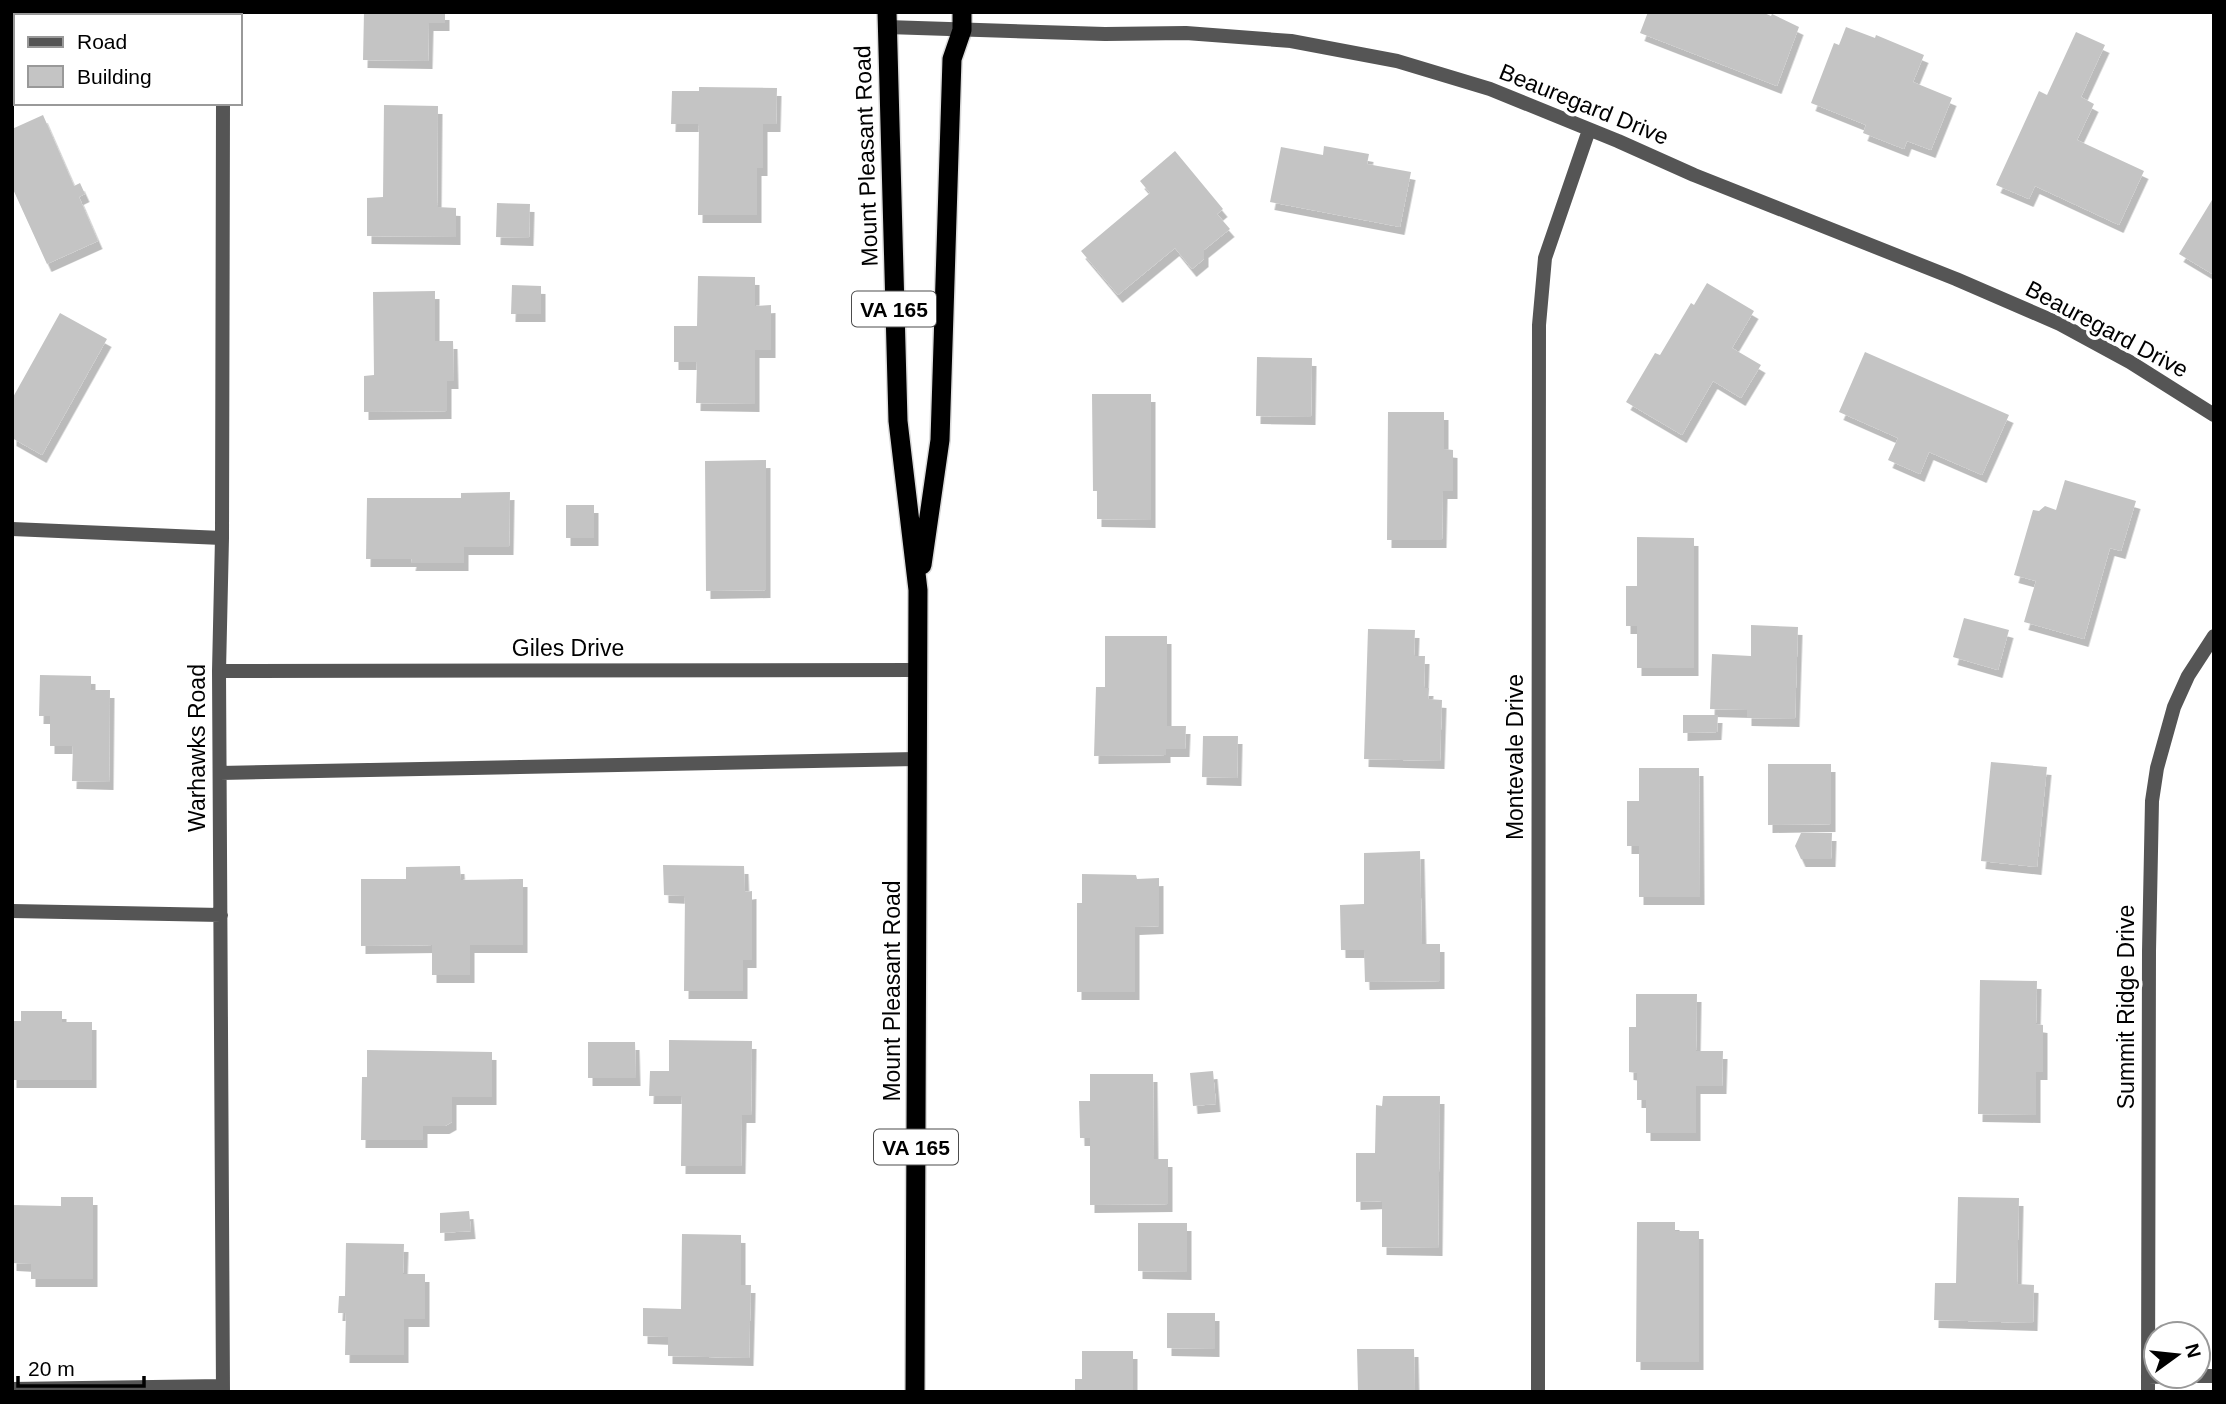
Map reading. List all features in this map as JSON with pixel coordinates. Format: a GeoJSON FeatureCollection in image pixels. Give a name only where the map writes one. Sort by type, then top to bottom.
{"type":"FeatureCollection","features":[{"type":"Feature","properties":{"kind":"highway","name":"Mount Pleasant Road"},"geometry":{"type":"LineString","coordinates":[[887,20],[898,421],[918,590],[915,1392]]}},
{"type":"Feature","properties":{"kind":"highway","name":"Mount Pleasant Road"},"geometry":{"type":"LineString","coordinates":[[918,590],[940,440],[952,59],[962,21]]}},
{"type":"Feature","properties":{"kind":"street","name":"Beauregard Drive"},"geometry":{"type":"LineString","coordinates":[[887,20],[962,21],[1291,41],[1397,61],[1490,89],[2060,324],[2130,362],[2214,415]]}},
{"type":"Feature","properties":{"kind":"street","name":"Warhawks Road"},"geometry":{"type":"LineString","coordinates":[[223,105],[219,671],[223,1389]]}},
{"type":"Feature","properties":{"kind":"street","name":"Montevale Drive"},"geometry":{"type":"LineString","coordinates":[[1538,1392],[1539,325],[1545,258],[1589,130]]}},
{"type":"Feature","properties":{"kind":"street"},"geometry":{"type":"LineString","coordinates":[[12,529],[222,538]]}},
{"type":"Feature","properties":{"kind":"street","name":"Summit Ridge Drive"},"geometry":{"type":"LineString","coordinates":[[2148,1320],[2152,801],[2157,768],[2174,707],[2188,676],[2214,636]]}},
{"type":"Feature","properties":{"kind":"street","name":"Giles Drive"},"geometry":{"type":"LineString","coordinates":[[219,671],[917,670]]}},
{"type":"Feature","properties":{"kind":"street"},"geometry":{"type":"LineString","coordinates":[[220,773],[916,759]]}},
{"type":"Feature","properties":{"kind":"street"},"geometry":{"type":"LineString","coordinates":[[12,911],[221,915]]}},
{"type":"Feature","properties":{"kind":"street"},"geometry":{"type":"LineString","coordinates":[[12,1389],[223,1389]]}},
{"type":"Feature","properties":{"kind":"building"},"geometry":{"type":"Polygon","coordinates":[[[364,12],[445,12],[445,23],[429,23],[428,61],[363,60],[364,12]]]}},
{"type":"Feature","properties":{"kind":"building"},"geometry":{"type":"Polygon","coordinates":[[[1648,12],[1762,12],[1799,27],[1777,86],[1640,33],[1648,12]]]}},
{"type":"Feature","properties":{"kind":"building"},"geometry":{"type":"Polygon","coordinates":[[[1846,27],[1875,38],[1876,35],[1924,55],[1913,82],[1952,98],[1931,150],[1907,141],[1904,149],[1863,133],[1866,125],[1811,103],[1834,43],[1839,45],[1846,27]]]}},
{"type":"Feature","properties":{"kind":"building"},"geometry":{"type":"Polygon","coordinates":[[[2076,32],[2105,45],[2081,97],[2094,104],[2077,140],[2144,171],[2119,225],[2035,186],[2029,199],[1996,185],[2039,91],[2047,95],[2076,32]]]}},
{"type":"Feature","properties":{"kind":"building"},"geometry":{"type":"Polygon","coordinates":[[[699,87],[777,88],[776,124],[763,124],[763,168],[757,168],[757,215],[698,215],[699,124],[671,124],[672,91],[699,91],[699,87]]]}},
{"type":"Feature","properties":{"kind":"building"},"geometry":{"type":"Polygon","coordinates":[[[384,105],[438,106],[437,207],[456,208],[456,237],[367,236],[367,198],[383,197],[384,105]]]}},
{"type":"Feature","properties":{"kind":"building"},"geometry":{"type":"Polygon","coordinates":[[[43,115],[74,186],[80,183],[85,194],[79,197],[98,241],[47,264],[12,187],[12,129],[43,115]]]}},
{"type":"Feature","properties":{"kind":"building"},"geometry":{"type":"Polygon","coordinates":[[[1324,146],[1369,154],[1367,164],[1411,172],[1400,227],[1270,202],[1281,147],[1323,155],[1324,146]]]}},
{"type":"Feature","properties":{"kind":"building"},"geometry":{"type":"Polygon","coordinates":[[[1175,151],[1223,209],[1217,214],[1230,229],[1204,250],[1204,259],[1192,269],[1175,248],[1118,295],[1081,251],[1150,193],[1140,181],[1175,151]]]}},
{"type":"Feature","properties":{"kind":"building"},"geometry":{"type":"Polygon","coordinates":[[[2212,200],[2214,201],[2214,275],[2179,254],[2212,200]]]}},
{"type":"Feature","properties":{"kind":"building"},"geometry":{"type":"Polygon","coordinates":[[[497,203],[530,204],[529,238],[496,237],[497,203]]]}},
{"type":"Feature","properties":{"kind":"building"},"geometry":{"type":"Polygon","coordinates":[[[698,276],[755,277],[755,306],[771,305],[771,350],[755,350],[755,404],[696,403],[697,362],[674,362],[674,326],[697,326],[698,276]]]}},
{"type":"Feature","properties":{"kind":"building"},"geometry":{"type":"Polygon","coordinates":[[[1707,283],[1754,311],[1732,348],[1761,365],[1741,398],[1713,381],[1682,435],[1626,402],[1655,353],[1660,355],[1691,303],[1694,305],[1707,283]]]}},
{"type":"Feature","properties":{"kind":"building"},"geometry":{"type":"Polygon","coordinates":[[[512,285],[541,286],[541,314],[511,314],[512,285]]]}},
{"type":"Feature","properties":{"kind":"building"},"geometry":{"type":"Polygon","coordinates":[[[435,291],[435,341],[453,341],[454,381],[447,381],[447,411],[364,412],[364,376],[374,375],[373,292],[435,291]]]}},
{"type":"Feature","properties":{"kind":"building"},"geometry":{"type":"Polygon","coordinates":[[[60,313],[107,339],[42,455],[12,438],[12,399],[60,313]]]}},
{"type":"Feature","properties":{"kind":"building"},"geometry":{"type":"Polygon","coordinates":[[[1865,352],[2009,415],[1982,475],[1929,452],[1920,474],[1888,460],[1898,438],[1839,412],[1865,352]]]}},
{"type":"Feature","properties":{"kind":"building"},"geometry":{"type":"Polygon","coordinates":[[[1257,357],[1312,358],[1311,417],[1256,416],[1257,357]]]}},
{"type":"Feature","properties":{"kind":"building"},"geometry":{"type":"Polygon","coordinates":[[[1092,394],[1151,394],[1151,520],[1097,519],[1097,491],[1093,491],[1092,394]]]}},
{"type":"Feature","properties":{"kind":"building"},"geometry":{"type":"Polygon","coordinates":[[[1388,412],[1444,412],[1444,449],[1453,450],[1453,491],[1443,491],[1442,540],[1387,540],[1388,412]]]}},
{"type":"Feature","properties":{"kind":"building"},"geometry":{"type":"Polygon","coordinates":[[[766,460],[766,590],[706,591],[705,461],[766,460]]]}},
{"type":"Feature","properties":{"kind":"building"},"geometry":{"type":"Polygon","coordinates":[[[2065,480],[2136,501],[2121,551],[2110,548],[2084,639],[2024,622],[2036,581],[2014,575],[2033,510],[2039,511],[2045,506],[2056,510],[2065,480]]]}},
{"type":"Feature","properties":{"kind":"building"},"geometry":{"type":"Polygon","coordinates":[[[510,492],[509,547],[464,547],[464,563],[411,563],[412,559],[366,559],[367,498],[461,498],[461,493],[510,492]]]}},
{"type":"Feature","properties":{"kind":"building"},"geometry":{"type":"Polygon","coordinates":[[[566,505],[594,505],[594,538],[566,538],[566,505]]]}},
{"type":"Feature","properties":{"kind":"building"},"geometry":{"type":"Polygon","coordinates":[[[1637,537],[1694,538],[1694,668],[1637,668],[1637,626],[1626,626],[1626,586],[1637,586],[1637,537]]]}},
{"type":"Feature","properties":{"kind":"building"},"geometry":{"type":"Polygon","coordinates":[[[1964,618],[2009,630],[1998,670],[1953,657],[1964,618]]]}},
{"type":"Feature","properties":{"kind":"building"},"geometry":{"type":"Polygon","coordinates":[[[1751,625],[1798,627],[1795,719],[1747,718],[1747,710],[1710,709],[1712,654],[1751,656],[1751,625]]]}},
{"type":"Feature","properties":{"kind":"building"},"geometry":{"type":"Polygon","coordinates":[[[1368,629],[1415,630],[1414,656],[1425,656],[1424,688],[1429,688],[1428,699],[1442,700],[1440,761],[1364,759],[1368,629]]]}},
{"type":"Feature","properties":{"kind":"building"},"geometry":{"type":"Polygon","coordinates":[[[1105,636],[1167,636],[1167,726],[1186,726],[1185,749],[1166,749],[1166,755],[1094,756],[1096,687],[1105,687],[1105,636]]]}},
{"type":"Feature","properties":{"kind":"building"},"geometry":{"type":"Polygon","coordinates":[[[40,675],[91,676],[91,690],[110,690],[109,782],[72,781],[73,746],[50,746],[50,716],[39,716],[40,675]]]}},
{"type":"Feature","properties":{"kind":"building"},"geometry":{"type":"Polygon","coordinates":[[[1683,715],[1718,715],[1717,732],[1683,733],[1683,715]]]}},
{"type":"Feature","properties":{"kind":"building"},"geometry":{"type":"Polygon","coordinates":[[[1203,736],[1238,736],[1237,778],[1202,777],[1203,736]]]}},
{"type":"Feature","properties":{"kind":"building"},"geometry":{"type":"Polygon","coordinates":[[[1991,762],[2047,767],[2037,867],[1981,861],[1991,762]]]}},
{"type":"Feature","properties":{"kind":"building"},"geometry":{"type":"Polygon","coordinates":[[[1768,764],[1831,764],[1831,824],[1768,825],[1768,764]]]}},
{"type":"Feature","properties":{"kind":"building"},"geometry":{"type":"Polygon","coordinates":[[[1639,768],[1699,768],[1700,897],[1639,897],[1639,846],[1627,846],[1627,801],[1639,801],[1639,768]]]}},
{"type":"Feature","properties":{"kind":"building"},"geometry":{"type":"Polygon","coordinates":[[[1801,833],[1832,833],[1831,859],[1801,859],[1795,846],[1801,833]]]}},
{"type":"Feature","properties":{"kind":"building"},"geometry":{"type":"Polygon","coordinates":[[[1420,851],[1422,944],[1440,944],[1440,981],[1365,982],[1364,950],[1341,950],[1340,905],[1364,904],[1364,853],[1420,851]]]}},
{"type":"Feature","properties":{"kind":"building"},"geometry":{"type":"Polygon","coordinates":[[[663,865],[744,866],[745,892],[752,891],[752,960],[743,960],[743,991],[684,991],[685,896],[664,895],[663,865]]]}},
{"type":"Feature","properties":{"kind":"building"},"geometry":{"type":"Polygon","coordinates":[[[460,866],[461,880],[523,879],[523,945],[470,945],[470,975],[432,975],[432,945],[361,946],[361,879],[406,879],[406,867],[460,866]]]}},
{"type":"Feature","properties":{"kind":"building"},"geometry":{"type":"Polygon","coordinates":[[[1082,874],[1136,875],[1137,879],[1159,878],[1159,926],[1135,927],[1135,992],[1077,992],[1077,903],[1082,903],[1082,874]]]}},
{"type":"Feature","properties":{"kind":"building"},"geometry":{"type":"Polygon","coordinates":[[[1980,980],[2037,981],[2036,1024],[2043,1025],[2043,1072],[2036,1072],[2036,1115],[1978,1114],[1980,980]]]}},
{"type":"Feature","properties":{"kind":"building"},"geometry":{"type":"Polygon","coordinates":[[[1636,994],[1697,994],[1696,1051],[1723,1051],[1722,1086],[1696,1086],[1696,1133],[1646,1133],[1646,1100],[1637,1100],[1637,1073],[1629,1072],[1629,1027],[1636,1027],[1636,994]]]}},
{"type":"Feature","properties":{"kind":"building"},"geometry":{"type":"Polygon","coordinates":[[[21,1011],[62,1011],[62,1022],[92,1022],[92,1080],[12,1080],[12,1021],[21,1021],[21,1011]]]}},
{"type":"Feature","properties":{"kind":"building"},"geometry":{"type":"Polygon","coordinates":[[[669,1040],[752,1041],[751,1115],[742,1115],[741,1166],[681,1166],[682,1096],[649,1096],[650,1071],[669,1071],[669,1040]]]}},
{"type":"Feature","properties":{"kind":"building"},"geometry":{"type":"Polygon","coordinates":[[[588,1042],[635,1042],[636,1078],[588,1078],[588,1042]]]}},
{"type":"Feature","properties":{"kind":"building"},"geometry":{"type":"Polygon","coordinates":[[[367,1050],[492,1052],[492,1097],[452,1097],[452,1122],[445,1126],[423,1126],[423,1140],[361,1140],[362,1077],[367,1077],[367,1050]]]}},
{"type":"Feature","properties":{"kind":"building"},"geometry":{"type":"Polygon","coordinates":[[[1213,1071],[1216,1104],[1193,1106],[1190,1073],[1213,1071]]]}},
{"type":"Feature","properties":{"kind":"building"},"geometry":{"type":"Polygon","coordinates":[[[1090,1074],[1153,1074],[1154,1159],[1168,1159],[1168,1204],[1090,1205],[1090,1138],[1080,1138],[1079,1101],[1090,1101],[1090,1074]]]}},
{"type":"Feature","properties":{"kind":"building"},"geometry":{"type":"Polygon","coordinates":[[[1383,1096],[1440,1096],[1438,1248],[1382,1247],[1382,1201],[1356,1202],[1356,1153],[1375,1153],[1376,1105],[1382,1106],[1383,1096]]]}},
{"type":"Feature","properties":{"kind":"building"},"geometry":{"type":"Polygon","coordinates":[[[61,1197],[93,1197],[93,1279],[31,1279],[31,1264],[12,1263],[12,1205],[61,1206],[61,1197]]]}},
{"type":"Feature","properties":{"kind":"building"},"geometry":{"type":"Polygon","coordinates":[[[1958,1197],[2019,1198],[2017,1284],[2034,1285],[2033,1323],[1934,1320],[1935,1283],[1956,1283],[1958,1197]]]}},
{"type":"Feature","properties":{"kind":"building"},"geometry":{"type":"Polygon","coordinates":[[[469,1211],[471,1231],[440,1233],[440,1213],[469,1211]]]}},
{"type":"Feature","properties":{"kind":"building"},"geometry":{"type":"Polygon","coordinates":[[[1637,1222],[1675,1222],[1675,1231],[1699,1231],[1699,1362],[1636,1362],[1637,1222]]]}},
{"type":"Feature","properties":{"kind":"building"},"geometry":{"type":"Polygon","coordinates":[[[1138,1223],[1187,1223],[1187,1272],[1138,1271],[1138,1223]]]}},
{"type":"Feature","properties":{"kind":"building"},"geometry":{"type":"Polygon","coordinates":[[[682,1234],[741,1235],[741,1285],[751,1285],[749,1358],[668,1356],[668,1337],[643,1336],[643,1308],[681,1309],[682,1234]]]}},
{"type":"Feature","properties":{"kind":"building"},"geometry":{"type":"Polygon","coordinates":[[[346,1243],[404,1244],[403,1274],[425,1274],[425,1319],[404,1319],[404,1355],[345,1355],[346,1313],[338,1313],[339,1296],[345,1296],[346,1243]]]}},
{"type":"Feature","properties":{"kind":"building"},"geometry":{"type":"Polygon","coordinates":[[[1167,1313],[1215,1313],[1215,1349],[1167,1348],[1167,1313]]]}},
{"type":"Feature","properties":{"kind":"building"},"geometry":{"type":"Polygon","coordinates":[[[1357,1349],[1414,1349],[1415,1392],[1358,1392],[1357,1349]]]}},
{"type":"Feature","properties":{"kind":"building"},"geometry":{"type":"Polygon","coordinates":[[[1082,1351],[1133,1351],[1133,1392],[1075,1392],[1075,1379],[1082,1379],[1082,1351]]]}}]}
